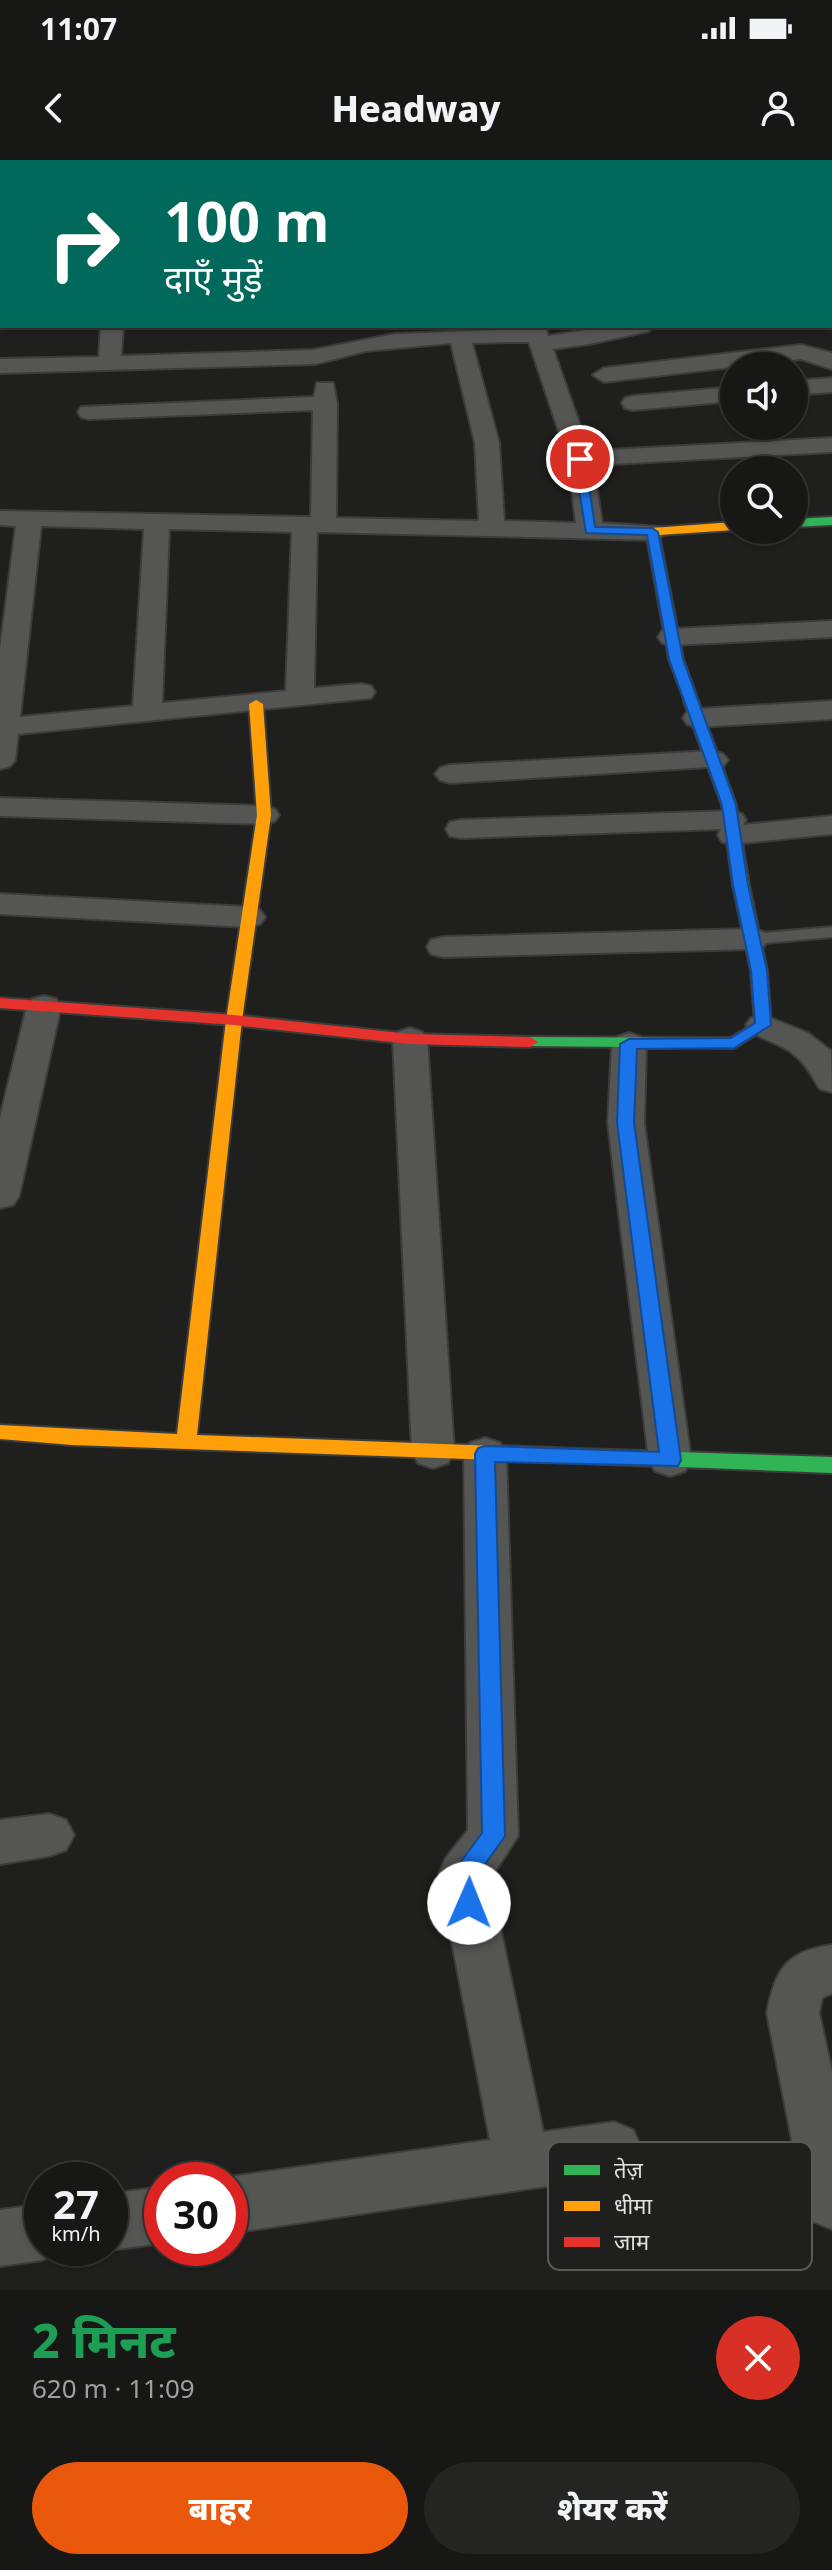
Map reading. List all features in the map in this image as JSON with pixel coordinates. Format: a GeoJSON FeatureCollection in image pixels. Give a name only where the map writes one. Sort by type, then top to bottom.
{"type":"FeatureCollection","features":[{"type":"Feature","properties":{"kind":"street"},"geometry":{"type":"LineString","coordinates":[[109,363],[112,328]]}},
{"type":"Feature","properties":{"kind":"street"},"geometry":{"type":"LineString","coordinates":[[0,366],[315,357],[340,337],[537,335],[589,338],[632,328]]}},
{"type":"Feature","properties":{"kind":"street"},"geometry":{"type":"LineString","coordinates":[[537,335],[580,459],[590,530]]}},
{"type":"Feature","properties":{"kind":"street"},"geometry":{"type":"LineString","coordinates":[[460,337],[487,443],[492,528]]}},
{"type":"Feature","properties":{"kind":"street"},"geometry":{"type":"LineString","coordinates":[[604,375],[801,352],[832,362]]}},
{"type":"Feature","properties":{"kind":"street"},"geometry":{"type":"LineString","coordinates":[[808,387],[832,385]]}},
{"type":"Feature","properties":{"kind":"street"},"geometry":{"type":"LineString","coordinates":[[633,403],[720,395]]}},
{"type":"Feature","properties":{"kind":"street"},"geometry":{"type":"LineString","coordinates":[[89,412],[325,396],[300,699]]}},
{"type":"Feature","properties":{"kind":"street"},"geometry":{"type":"LineString","coordinates":[[580,459],[832,445]]}},
{"type":"Feature","properties":{"kind":"street"},"geometry":{"type":"LineString","coordinates":[[0,760],[30,517]]}},
{"type":"Feature","properties":{"kind":"street"},"geometry":{"type":"LineString","coordinates":[[0,518],[652,532],[720,527]]}},
{"type":"Feature","properties":{"kind":"street"},"geometry":{"type":"LineString","coordinates":[[147,713],[157,520]]}},
{"type":"Feature","properties":{"kind":"street"},"geometry":{"type":"LineString","coordinates":[[808,522],[832,521]]}},
{"type":"Feature","properties":{"kind":"street"},"geometry":{"type":"LineString","coordinates":[[652,532],[676,659],[729,805],[759,971],[763,1025]]}},
{"type":"Feature","properties":{"kind":"street"},"geometry":{"type":"LineString","coordinates":[[672,637],[832,629]]}},
{"type":"Feature","properties":{"kind":"street"},"geometry":{"type":"LineString","coordinates":[[6,727],[361,692]]}},
{"type":"Feature","properties":{"kind":"street"},"geometry":{"type":"LineString","coordinates":[[186,1442],[234,1020],[264,815],[256,704]]}},
{"type":"Feature","properties":{"kind":"street"},"geometry":{"type":"LineString","coordinates":[[697,718],[832,710]]}},
{"type":"Feature","properties":{"kind":"street"},"geometry":{"type":"LineString","coordinates":[[450,774],[713,760]]}},
{"type":"Feature","properties":{"kind":"street"},"geometry":{"type":"LineString","coordinates":[[0,807],[264,815]]}},
{"type":"Feature","properties":{"kind":"street"},"geometry":{"type":"LineString","coordinates":[[461,829],[832,825]]}},
{"type":"Feature","properties":{"kind":"street"},"geometry":{"type":"LineString","coordinates":[[0,904],[249,917]]}},
{"type":"Feature","properties":{"kind":"street"},"geometry":{"type":"LineString","coordinates":[[443,947],[752,939]]}},
{"type":"Feature","properties":{"kind":"street"},"geometry":{"type":"LineString","coordinates":[[0,1003],[234,1020],[410,1039],[734,1043],[763,1025]]}},
{"type":"Feature","properties":{"kind":"street"},"geometry":{"type":"LineString","coordinates":[[0,1196],[44,1006]]}},
{"type":"Feature","properties":{"kind":"street"},"geometry":{"type":"LineString","coordinates":[[763,1025],[804,1044],[821,1057],[832,1081]]}},
{"type":"Feature","properties":{"kind":"street"},"geometry":{"type":"LineString","coordinates":[[410,1039],[433,1452]]}},
{"type":"Feature","properties":{"kind":"street"},"geometry":{"type":"LineString","coordinates":[[629,1044],[626,1123],[670,1460]]}},
{"type":"Feature","properties":{"kind":"street"},"geometry":{"type":"LineString","coordinates":[[0,1432],[433,1452],[832,1465]]}},
{"type":"Feature","properties":{"kind":"street"},"geometry":{"type":"LineString","coordinates":[[485,1454],[493,1836],[464,1874],[522,2162]]}},
{"type":"Feature","properties":{"kind":"street"},"geometry":{"type":"LineString","coordinates":[[0,1842],[49,1835]]}},
{"type":"Feature","properties":{"kind":"street"},"geometry":{"type":"LineString","coordinates":[[832,1969],[817,1971],[798,1985],[793,2013],[832,2201]]}},
{"type":"Feature","properties":{"kind":"street"},"geometry":{"type":"LineString","coordinates":[[248,2202],[548,2158]]}},
{"type":"Feature","properties":{"kind":"street"},"geometry":{"type":"LineString","coordinates":[[0,2238],[24,2235]]}},
{"type":"Feature","properties":{"kind":"lane"},"geometry":{"type":"LineString","coordinates":[[752,939],[832,932]]}},
{"type":"Feature","properties":{"kind":"traffic: fast"},"geometry":{"type":"LineString","coordinates":[[808,522],[832,521]]}},
{"type":"Feature","properties":{"kind":"traffic: fast"},"geometry":{"type":"LineString","coordinates":[[530,1042],[734,1043],[763,1025],[759,971],[741,885],[729,805],[691,701]]}},
{"type":"Feature","properties":{"kind":"traffic: fast"},"geometry":{"type":"LineString","coordinates":[[581,1456],[832,1465]]}},
{"type":"Feature","properties":{"kind":"traffic: slow"},"geometry":{"type":"LineString","coordinates":[[691,701],[676,659],[652,532],[720,527]]}},
{"type":"Feature","properties":{"kind":"traffic: slow"},"geometry":{"type":"LineString","coordinates":[[186,1442],[234,1020],[264,815],[256,704]]}},
{"type":"Feature","properties":{"kind":"traffic: slow"},"geometry":{"type":"LineString","coordinates":[[0,1432],[72,1438],[581,1456]]}},
{"type":"Feature","properties":{"kind":"traffic: jam"},"geometry":{"type":"LineString","coordinates":[[0,1003],[234,1020],[410,1039],[530,1042]]}},
{"type":"Feature","properties":{"kind":"route"},"geometry":{"type":"LineString","coordinates":[[469,1903],[464,1874],[493,1836],[485,1454],[670,1460],[626,1123],[629,1044],[734,1043],[763,1025],[759,971],[741,885],[729,805],[676,659],[652,532],[590,530],[580,459]]}}]}
